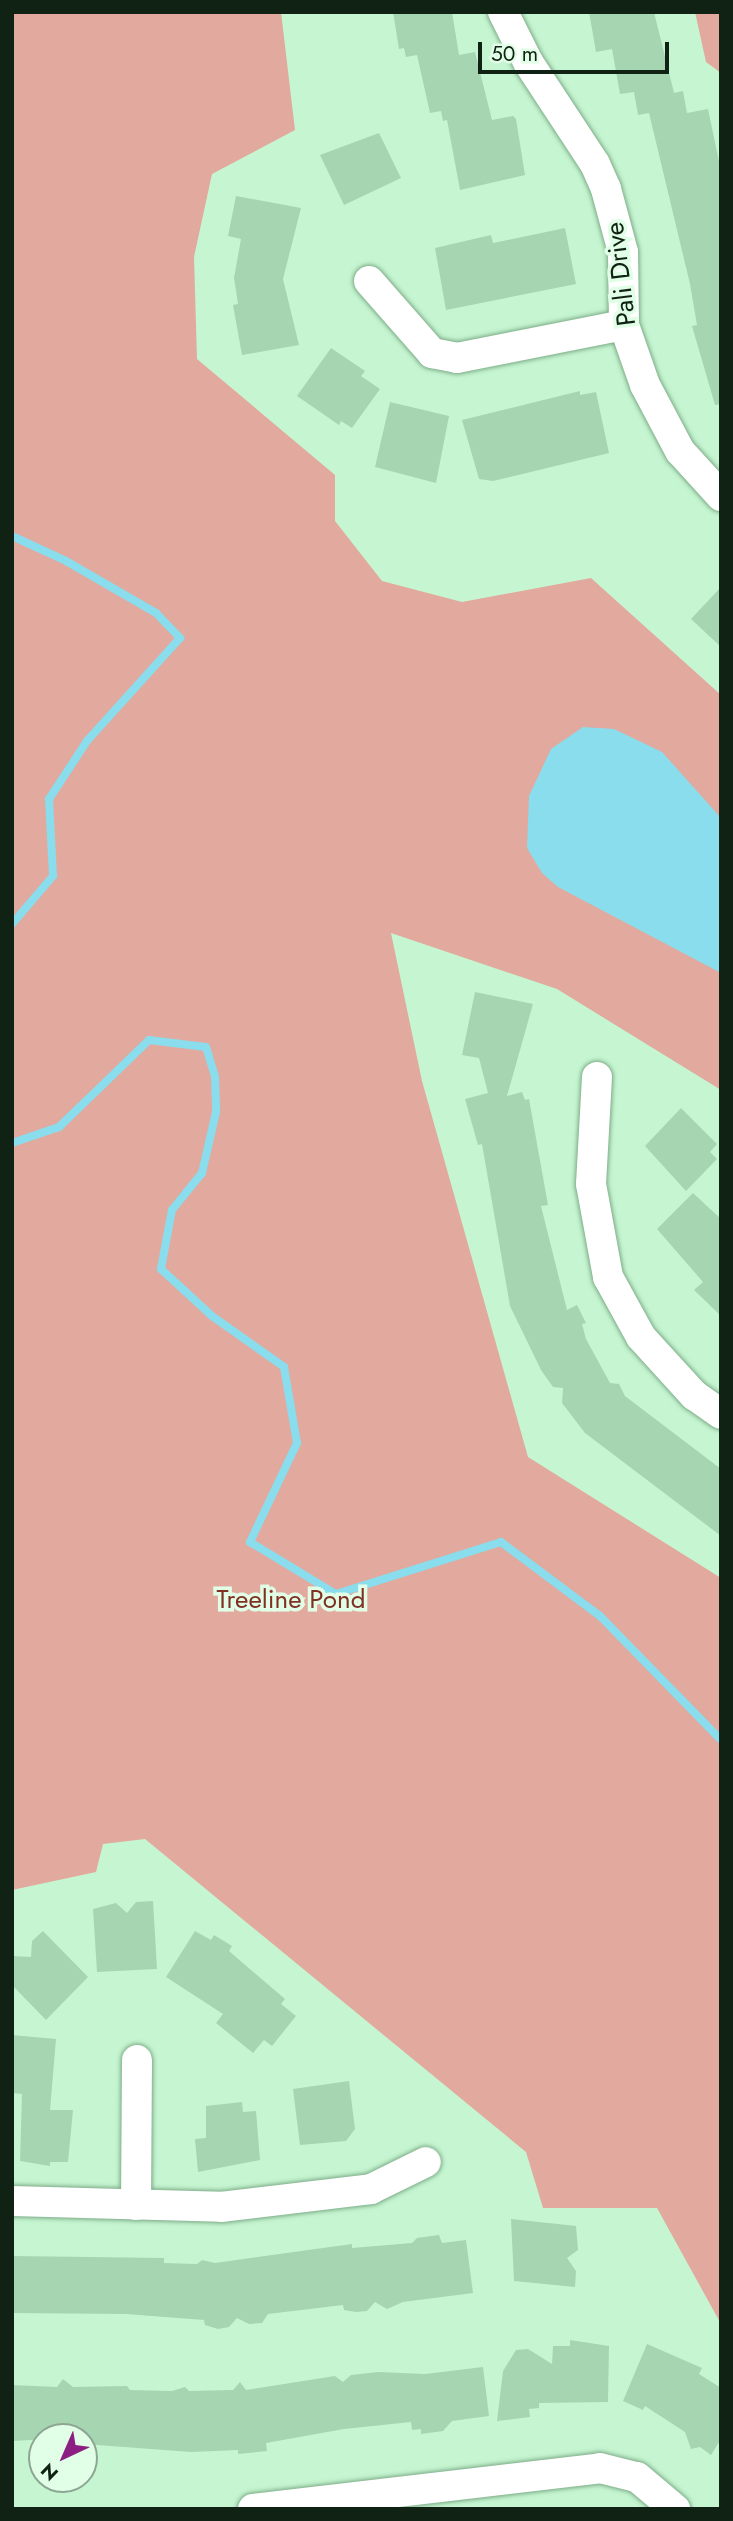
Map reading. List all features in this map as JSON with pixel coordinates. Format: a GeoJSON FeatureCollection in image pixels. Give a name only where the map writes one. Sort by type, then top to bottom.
{"type":"FeatureCollection","features":[{"type":"Feature","properties":{"kind":"street","name":"Pali Drive"},"geometry":{"type":"LineString","coordinates":[[503,12],[528,62],[595,164],[606,189],[623,252],[624,326],[663,425],[697,473],[721,496]]}},
{"type":"Feature","properties":{"kind":"street"},"geometry":{"type":"LineString","coordinates":[[369,281],[432,353],[457,358],[624,326]]}},
{"type":"Feature","properties":{"kind":"street"},"geometry":{"type":"LineString","coordinates":[[597,1077],[591,1184],[608,1277],[641,1337],[694,1395],[721,1414]]}},
{"type":"Feature","properties":{"kind":"street"},"geometry":{"type":"LineString","coordinates":[[136,2205],[137,2060]]}},
{"type":"Feature","properties":{"kind":"street"},"geometry":{"type":"LineString","coordinates":[[12,2201],[221,2207],[371,2189],[426,2162]]}},
{"type":"Feature","properties":{"kind":"street"},"geometry":{"type":"LineString","coordinates":[[253,2509],[600,2468],[637,2477],[675,2509]]}},
{"type":"Feature","properties":{"kind":"green space","name":"Treeline Pond"},"geometry":{"type":"Polygon","coordinates":[[[12,12],[281,12],[295,130],[212,174],[194,257],[197,359],[335,475],[335,521],[382,581],[462,602],[591,578],[721,695],[721,1090],[557,989],[391,933],[422,1081],[528,1457],[721,1578],[721,2324],[657,2208],[543,2208],[526,2152],[145,1839],[103,1844],[96,1872],[12,1890],[12,12]]]}},
{"type":"Feature","properties":{"kind":"green space"},"geometry":{"type":"Polygon","coordinates":[[[695,12],[721,12],[721,73],[706,62],[695,12]]]}},
{"type":"Feature","properties":{"kind":"water"},"geometry":{"type":"Polygon","coordinates":[[[583,727],[614,729],[662,752],[721,818],[721,973],[558,887],[542,873],[527,848],[529,796],[551,749],[583,727]]]}},
{"type":"Feature","properties":{"kind":"building"},"geometry":{"type":"Polygon","coordinates":[[[393,12],[452,12],[459,55],[475,52],[492,120],[513,116],[516,119],[525,175],[460,190],[447,120],[443,121],[441,111],[430,113],[417,55],[406,57],[404,48],[399,49],[393,12]]]}},
{"type":"Feature","properties":{"kind":"building"},"geometry":{"type":"Polygon","coordinates":[[[589,12],[654,12],[674,93],[683,91],[687,113],[708,109],[721,171],[721,404],[715,405],[692,326],[697,325],[690,284],[649,113],[638,115],[634,92],[620,94],[612,49],[596,52],[589,12]]]}},
{"type":"Feature","properties":{"kind":"building"},"geometry":{"type":"Polygon","coordinates":[[[379,133],[401,178],[344,205],[320,155],[379,133]]]}},
{"type":"Feature","properties":{"kind":"building"},"geometry":{"type":"Polygon","coordinates":[[[236,196],[301,208],[283,279],[299,345],[242,355],[233,305],[238,304],[234,278],[241,239],[228,236],[236,196]]]}},
{"type":"Feature","properties":{"kind":"building"},"geometry":{"type":"Polygon","coordinates":[[[565,228],[576,284],[446,310],[435,248],[491,235],[493,243],[565,228]]]}},
{"type":"Feature","properties":{"kind":"building"},"geometry":{"type":"Polygon","coordinates":[[[331,348],[365,371],[361,376],[380,389],[352,428],[341,421],[339,425],[297,396],[331,348]]]}},
{"type":"Feature","properties":{"kind":"building"},"geometry":{"type":"Polygon","coordinates":[[[580,391],[580,395],[596,392],[609,453],[493,481],[479,479],[462,420],[580,391]]]}},
{"type":"Feature","properties":{"kind":"building"},"geometry":{"type":"Polygon","coordinates":[[[390,402],[449,416],[436,483],[375,467],[390,402]]]}},
{"type":"Feature","properties":{"kind":"building"},"geometry":{"type":"Polygon","coordinates":[[[721,587],[721,647],[691,619],[721,587]]]}},
{"type":"Feature","properties":{"kind":"building"},"geometry":{"type":"Polygon","coordinates":[[[475,992],[533,1004],[507,1096],[522,1092],[525,1100],[529,1099],[548,1205],[541,1206],[567,1310],[577,1305],[586,1323],[582,1324],[586,1339],[610,1383],[619,1384],[625,1396],[721,1469],[721,1536],[585,1433],[562,1403],[563,1388],[553,1387],[541,1370],[510,1306],[482,1144],[478,1145],[465,1099],[488,1093],[479,1058],[462,1055],[475,992]]]}},
{"type":"Feature","properties":{"kind":"building"},"geometry":{"type":"Polygon","coordinates":[[[681,1108],[717,1144],[710,1152],[717,1159],[686,1191],[645,1146],[681,1108]]]}},
{"type":"Feature","properties":{"kind":"building"},"geometry":{"type":"Polygon","coordinates":[[[693,1193],[721,1219],[721,1316],[694,1290],[703,1282],[657,1229],[693,1193]]]}},
{"type":"Feature","properties":{"kind":"building"},"geometry":{"type":"Polygon","coordinates":[[[153,1901],[157,1969],[97,1972],[93,1909],[116,1903],[127,1913],[136,1902],[153,1901]]]}},
{"type":"Feature","properties":{"kind":"building"},"geometry":{"type":"Polygon","coordinates":[[[43,1931],[88,1977],[46,2020],[12,1985],[12,1956],[31,1957],[32,1941],[43,1931]]]}},
{"type":"Feature","properties":{"kind":"building"},"geometry":{"type":"Polygon","coordinates":[[[195,1931],[211,1940],[214,1935],[232,1946],[229,1951],[285,1999],[281,2004],[296,2016],[272,2046],[264,2040],[253,2053],[216,2023],[223,2014],[166,1977],[195,1931]]]}},
{"type":"Feature","properties":{"kind":"building"},"geometry":{"type":"Polygon","coordinates":[[[12,2035],[56,2039],[50,2110],[73,2110],[68,2162],[50,2162],[50,2166],[20,2161],[22,2094],[12,2093],[12,2035]]]}},
{"type":"Feature","properties":{"kind":"building"},"geometry":{"type":"Polygon","coordinates":[[[349,2081],[355,2129],[346,2141],[300,2145],[293,2089],[349,2081]]]}},
{"type":"Feature","properties":{"kind":"building"},"geometry":{"type":"Polygon","coordinates":[[[242,2102],[243,2112],[256,2111],[260,2160],[198,2172],[195,2139],[206,2138],[206,2106],[242,2102]]]}},
{"type":"Feature","properties":{"kind":"building"},"geometry":{"type":"Polygon","coordinates":[[[511,2219],[576,2226],[578,2250],[567,2258],[576,2271],[575,2287],[514,2281],[511,2219]]]}},
{"type":"Feature","properties":{"kind":"building"},"geometry":{"type":"Polygon","coordinates":[[[439,2235],[442,2243],[466,2240],[473,2293],[403,2302],[387,2309],[375,2302],[367,2311],[344,2310],[343,2305],[268,2314],[262,2323],[249,2324],[237,2318],[229,2327],[218,2329],[205,2325],[204,2320],[126,2314],[12,2313],[12,2256],[164,2258],[164,2263],[197,2264],[202,2260],[215,2263],[352,2244],[352,2248],[412,2243],[417,2238],[439,2235]]]}},
{"type":"Feature","properties":{"kind":"building"},"geometry":{"type":"Polygon","coordinates":[[[570,2340],[609,2346],[608,2402],[539,2403],[539,2408],[529,2409],[530,2417],[497,2421],[503,2371],[516,2350],[528,2349],[552,2364],[553,2346],[570,2346],[570,2340]]]}},
{"type":"Feature","properties":{"kind":"building"},"geometry":{"type":"Polygon","coordinates":[[[647,2344],[702,2368],[699,2374],[721,2388],[721,2439],[711,2455],[700,2447],[691,2449],[685,2432],[645,2406],[643,2410],[623,2401],[647,2344]]]}},
{"type":"Feature","properties":{"kind":"building"},"geometry":{"type":"Polygon","coordinates":[[[483,2367],[489,2416],[452,2421],[443,2431],[421,2434],[421,2429],[412,2430],[411,2422],[344,2429],[266,2443],[267,2451],[238,2454],[238,2450],[191,2452],[98,2445],[98,2423],[28,2423],[28,2440],[12,2441],[12,2385],[57,2387],[63,2379],[73,2387],[127,2386],[130,2390],[172,2391],[185,2387],[189,2391],[233,2390],[240,2382],[246,2390],[335,2376],[343,2382],[351,2375],[378,2372],[425,2374],[483,2367]]]}},
{"type":"Feature","properties":{"kind":"waterway"},"geometry":{"type":"LineString","coordinates":[[12,536],[66,561],[156,613],[180,638],[87,741],[49,799],[53,876],[12,924]]}},
{"type":"Feature","properties":{"kind":"waterway"},"geometry":{"type":"LineString","coordinates":[[12,1143],[59,1127],[149,1040],[206,1047],[215,1077],[216,1112],[202,1173],[172,1210],[161,1269],[212,1316],[284,1367],[297,1443],[250,1542],[336,1594],[501,1542],[600,1616],[721,1740]]}}]}
